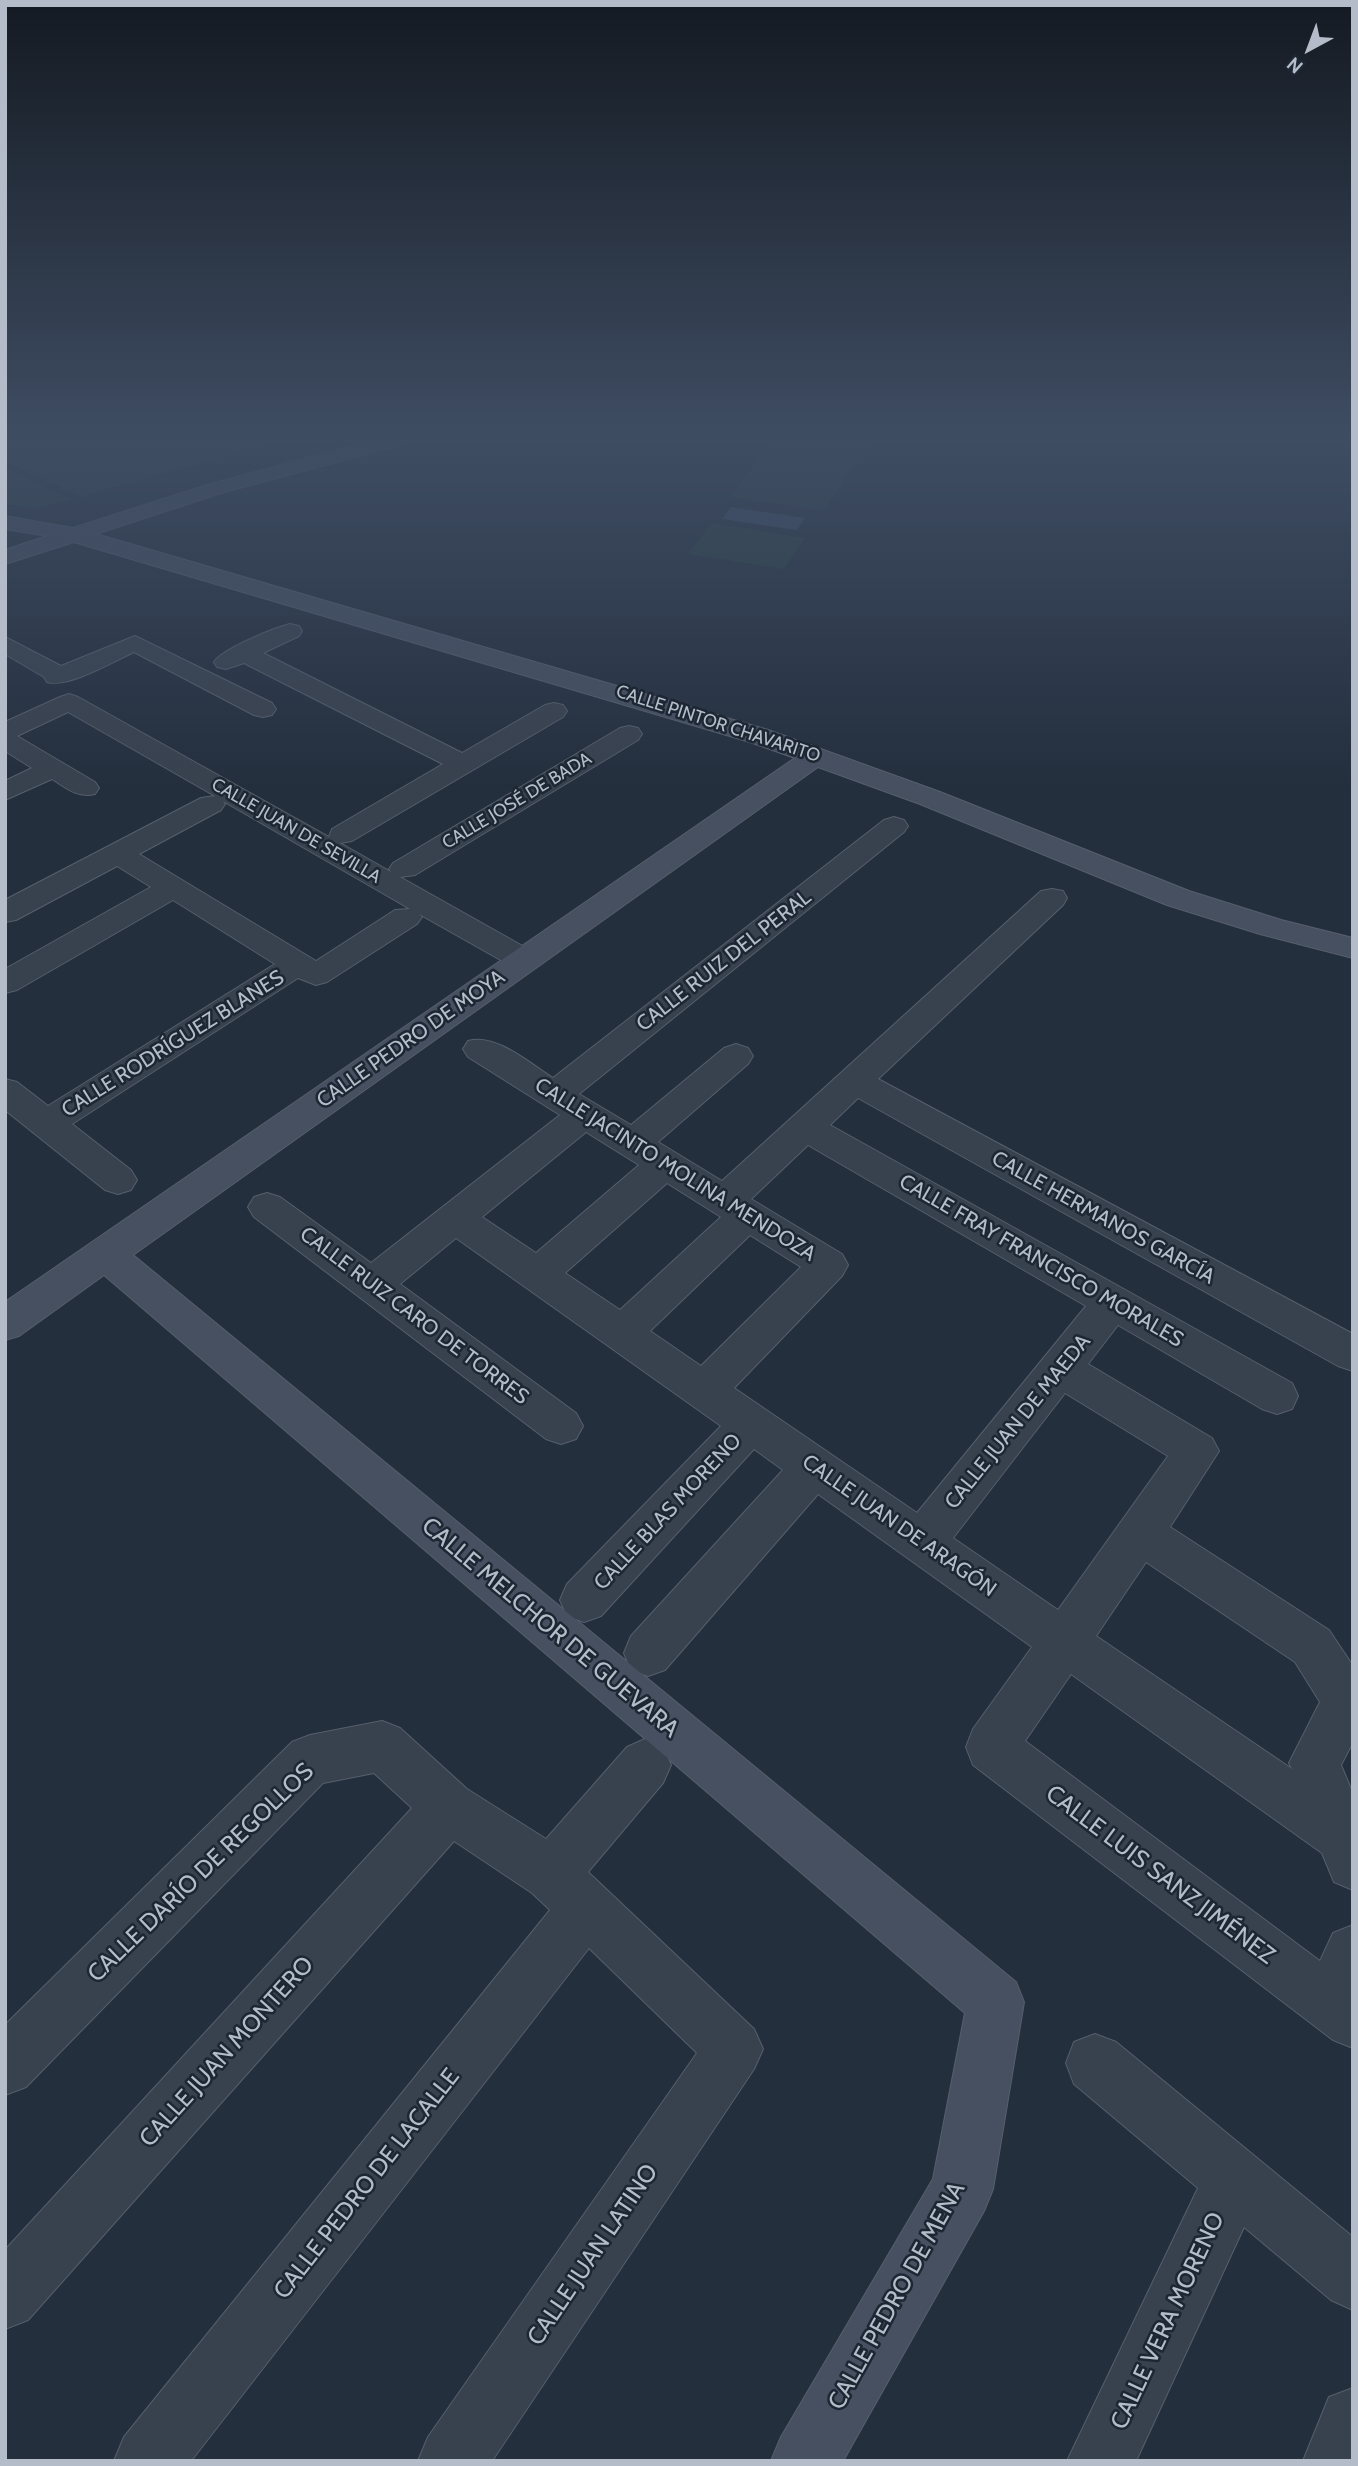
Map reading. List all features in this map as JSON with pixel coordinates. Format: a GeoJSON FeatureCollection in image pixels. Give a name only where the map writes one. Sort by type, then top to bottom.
{"type":"FeatureCollection","features":[{"type":"Feature","properties":{"kind":"main road","name":"CALLE PINTOR CHAVARITO"},"geometry":{"type":"LineString","coordinates":[[147,556],[671,708],[817,755],[1178,898],[1271,927],[1353,948]]}},
{"type":"Feature","properties":{"kind":"main road","name":"CALLE PEDRO DE MOYA"},"geometry":{"type":"LineString","coordinates":[[5,1324],[817,755]]}},
{"type":"Feature","properties":{"kind":"main road","name":"CALLE MELCHOR DE GUEVARA"},"geometry":{"type":"LineString","coordinates":[[105,1254],[996,2002]]}},
{"type":"Feature","properties":{"kind":"main road","name":"CALLE PEDRO DE MENA"},"geometry":{"type":"LineString","coordinates":[[805,2461],[962,2189],[996,2002]]}},
{"type":"Feature","properties":{"kind":"street"},"geometry":{"type":"LineString","coordinates":[[197,675],[290,631]]}},
{"type":"Feature","properties":{"kind":"street"},"geometry":{"type":"LineString","coordinates":[[85,788],[8,737],[62,685],[135,643],[263,709]]}},
{"type":"Feature","properties":{"kind":"street","name":"CALLE JUAN DE SEVILLA"},"geometry":{"type":"LineString","coordinates":[[9,650],[62,685],[524,960]]}},
{"type":"Feature","properties":{"kind":"street"},"geometry":{"type":"LineString","coordinates":[[243,653],[463,764]]}},
{"type":"Feature","properties":{"kind":"street"},"geometry":{"type":"LineString","coordinates":[[342,835],[554,711]]}},
{"type":"Feature","properties":{"kind":"street","name":"CALLE JOSÉ DE BADA"},"geometry":{"type":"LineString","coordinates":[[404,869],[629,734]]}},
{"type":"Feature","properties":{"kind":"street"},"geometry":{"type":"LineString","coordinates":[[5,792],[53,768]]}},
{"type":"Feature","properties":{"kind":"street"},"geometry":{"type":"LineString","coordinates":[[5,913],[211,804]]}},
{"type":"Feature","properties":{"kind":"street","name":"CALLE RUIZ DEL PERAL"},"geometry":{"type":"LineString","coordinates":[[372,1284],[456,1217],[569,1105],[894,827]]}},
{"type":"Feature","properties":{"kind":"street"},"geometry":{"type":"LineString","coordinates":[[117,853],[298,964]]}},
{"type":"Feature","properties":{"kind":"street"},"geometry":{"type":"LineString","coordinates":[[5,983],[174,887]]}},
{"type":"Feature","properties":{"kind":"street"},"geometry":{"type":"LineString","coordinates":[[622,1333],[736,1208],[805,1127],[1052,898]]}},
{"type":"Feature","properties":{"kind":"street","name":"CALLE RODRÍGUEZ BLANES"},"geometry":{"type":"LineString","coordinates":[[46,1124],[298,964],[316,975],[406,917]]}},
{"type":"Feature","properties":{"kind":"street","name":"CALLE JACINTO MOLINA MENDOZA"},"geometry":{"type":"LineString","coordinates":[[480,1049],[828,1265],[705,1390]]}},
{"type":"Feature","properties":{"kind":"street"},"geometry":{"type":"LineString","coordinates":[[632,1144],[736,1056]]}},
{"type":"Feature","properties":{"kind":"street","name":"CALLE HERMANOS GARCÍA"},"geometry":{"type":"LineString","coordinates":[[854,1082],[1353,1354]]}},
{"type":"Feature","properties":{"kind":"street"},"geometry":{"type":"LineString","coordinates":[[5,1091],[118,1180]]}},
{"type":"Feature","properties":{"kind":"street","name":"CALLE FRAY FRANCISCO MORALES"},"geometry":{"type":"LineString","coordinates":[[805,1127],[1277,1396]]}},
{"type":"Feature","properties":{"kind":"street"},"geometry":{"type":"LineString","coordinates":[[538,1274],[664,1164]]}},
{"type":"Feature","properties":{"kind":"street","name":"CALLE RUIZ CARO DE TORRES"},"geometry":{"type":"LineString","coordinates":[[267,1207],[561,1426]]}},
{"type":"Feature","properties":{"kind":"street","name":"CALLE JUAN DE ARAGÓN"},"geometry":{"type":"LineString","coordinates":[[456,1217],[1065,1641],[1347,1848]]}},
{"type":"Feature","properties":{"kind":"street","name":"CALLE JUAN DE MAEDA"},"geometry":{"type":"LineString","coordinates":[[922,1542],[1113,1302]]}},
{"type":"Feature","properties":{"kind":"street"},"geometry":{"type":"LineString","coordinates":[[1061,1369],[1197,1451],[1065,1641]]}},
{"type":"Feature","properties":{"kind":"street","name":"CALLE BLAS MORENO"},"geometry":{"type":"LineString","coordinates":[[584,1600],[751,1423]]}},
{"type":"Feature","properties":{"kind":"street"},"geometry":{"type":"LineString","coordinates":[[648,1653],[814,1467]]}},
{"type":"Feature","properties":{"kind":"street"},"geometry":{"type":"LineString","coordinates":[[1140,1532],[1312,1646],[1347,1701],[1315,1763],[1347,1848]]}},
{"type":"Feature","properties":{"kind":"street","name":"CALLE LUIS SANZ JIMÉNEZ"},"geometry":{"type":"LineString","coordinates":[[1065,1641],[991,1747],[1342,2012]]}},
{"type":"Feature","properties":{"kind":"street","name":"CALLE DARÍO DE REGOLLOS"},"geometry":{"type":"LineString","coordinates":[[5,2066],[310,1760],[382,1746],[449,1807],[569,1890],[734,2049]]}},
{"type":"Feature","properties":{"kind":"street","name":"CALLE PEDRO DE LACALLE"},"geometry":{"type":"LineString","coordinates":[[148,2461],[569,1890],[645,1765]]}},
{"type":"Feature","properties":{"kind":"street","name":"CALLE JUAN MONTERO"},"geometry":{"type":"LineString","coordinates":[[5,2297],[449,1807]]}},
{"type":"Feature","properties":{"kind":"street"},"geometry":{"type":"LineString","coordinates":[[1342,2012],[1353,1953]]}},
{"type":"Feature","properties":{"kind":"street","name":"CALLE JUAN LATINO"},"geometry":{"type":"LineString","coordinates":[[452,2461],[734,2049]]}},
{"type":"Feature","properties":{"kind":"street"},"geometry":{"type":"LineString","coordinates":[[1095,2063],[1353,2278]]}},
{"type":"Feature","properties":{"kind":"street","name":"CALLE VERA MORENO"},"geometry":{"type":"LineString","coordinates":[[1101,2461],[1234,2180]]}},
{"type":"Feature","properties":{"kind":"street"},"geometry":{"type":"LineString","coordinates":[[1337,2461],[1353,2421]]}},
{"type":"Feature","properties":{"kind":"green space"},"geometry":{"type":"Polygon","coordinates":[[[701,556],[793,556],[784,569],[701,556]]]}}]}
